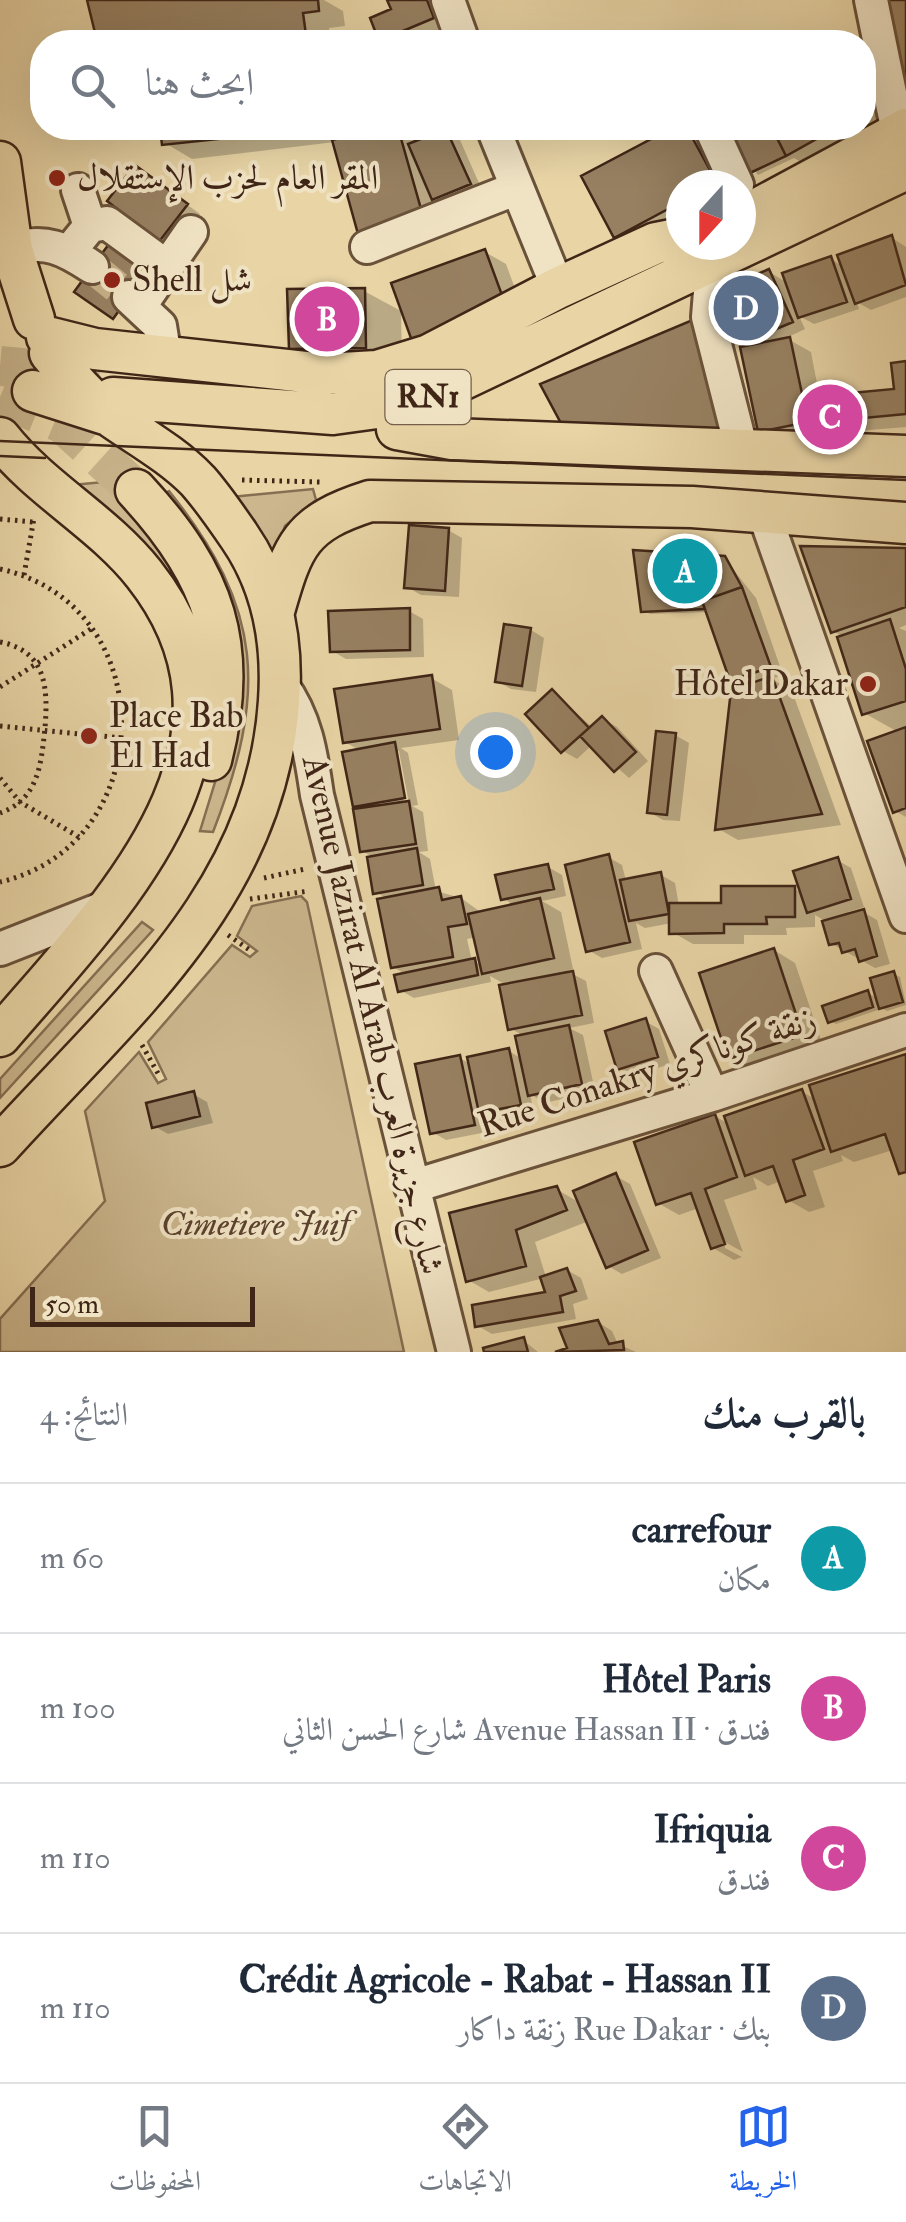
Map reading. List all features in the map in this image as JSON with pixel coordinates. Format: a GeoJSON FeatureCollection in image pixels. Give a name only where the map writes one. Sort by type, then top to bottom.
{"type":"FeatureCollection","features":[{"type":"Feature","properties":{"kind":"main road"},"geometry":{"type":"LineString","coordinates":[[756,198],[904,150]]}},
{"type":"Feature","properties":{"kind":"main road","name":"RN1"},"geometry":{"type":"LineString","coordinates":[[756,230],[904,150]]}},
{"type":"Feature","properties":{"kind":"main road"},"geometry":{"type":"LineString","coordinates":[[0,162],[12,250],[46,374],[17,397]]}},
{"type":"Feature","properties":{"kind":"main road"},"geometry":{"type":"LineString","coordinates":[[33,328],[94,349],[324,374],[378,371],[429,355],[558,288],[666,241]]}},
{"type":"Feature","properties":{"kind":"main road","name":"RN1"},"geometry":{"type":"LineString","coordinates":[[114,397],[333,414],[386,410],[446,390],[699,260]]}},
{"type":"Feature","properties":{"kind":"main road"},"geometry":{"type":"LineString","coordinates":[[17,397],[114,397],[350,433],[397,429],[464,408],[679,302],[701,284],[709,260]]}},
{"type":"Feature","properties":{"kind":"main road"},"geometry":{"type":"LineString","coordinates":[[0,1146],[173,955],[227,882],[262,795],[276,744],[281,684],[274,610],[260,570],[197,480],[114,397],[33,328]]}},
{"type":"Feature","properties":{"kind":"main road"},"geometry":{"type":"LineString","coordinates":[[397,429],[452,439],[906,456]]}},
{"type":"Feature","properties":{"kind":"main road"},"geometry":{"type":"LineString","coordinates":[[0,438],[99,526],[142,571],[175,621],[186,649],[195,708],[186,766],[165,821],[112,905],[0,1036]]}},
{"type":"Feature","properties":{"kind":"main road"},"geometry":{"type":"LineString","coordinates":[[742,451],[764,512]]}},
{"type":"Feature","properties":{"kind":"main road"},"geometry":{"type":"LineString","coordinates":[[0,1056],[30,1033],[154,887],[182,837],[218,730],[226,667],[214,612],[185,552],[136,490]]}},
{"type":"Feature","properties":{"kind":"main road"},"geometry":{"type":"LineString","coordinates":[[274,610],[286,568],[302,536],[332,514],[370,501],[441,499],[764,512],[906,523]]}},
{"type":"Feature","properties":{"kind":"street"},"geometry":{"type":"LineString","coordinates":[[448,0],[459,30]]}},
{"type":"Feature","properties":{"kind":"street"},"geometry":{"type":"LineString","coordinates":[[871,0],[904,150]]}},
{"type":"Feature","properties":{"kind":"street"},"geometry":{"type":"LineString","coordinates":[[498,140],[558,288]]}},
{"type":"Feature","properties":{"kind":"street"},"geometry":{"type":"LineString","coordinates":[[716,140],[729,170]]}},
{"type":"Feature","properties":{"kind":"street"},"geometry":{"type":"LineString","coordinates":[[367,247],[515,189]]}},
{"type":"Feature","properties":{"kind":"street"},"geometry":{"type":"LineString","coordinates":[[78,190],[83,248]]}},
{"type":"Feature","properties":{"kind":"street"},"geometry":{"type":"LineString","coordinates":[[83,248],[107,223],[167,267]]}},
{"type":"Feature","properties":{"kind":"street"},"geometry":{"type":"LineString","coordinates":[[165,357],[160,326],[134,302],[167,267],[191,232]]}},
{"type":"Feature","properties":{"kind":"street"},"geometry":{"type":"LineString","coordinates":[[12,250],[46,244],[83,248]]}},
{"type":"Feature","properties":{"kind":"street"},"geometry":{"type":"LineString","coordinates":[[711,260],[708,318],[742,451]]}},
{"type":"Feature","properties":{"kind":"street"},"geometry":{"type":"LineString","coordinates":[[764,512],[906,916]]}},
{"type":"Feature","properties":{"kind":"street","name":"Avenue Jazirat Al Arab شارع جزيرة العرب"},"geometry":{"type":"LineString","coordinates":[[281,684],[298,711],[309,742],[318,795],[411,1187],[454,1352]]}},
{"type":"Feature","properties":{"kind":"street"},"geometry":{"type":"LineString","coordinates":[[0,949],[112,905]]}},
{"type":"Feature","properties":{"kind":"street"},"geometry":{"type":"LineString","coordinates":[[656,971],[712,1095]]}},
{"type":"Feature","properties":{"kind":"street","name":"Rue Conakry زنقة كوناكري"},"geometry":{"type":"LineString","coordinates":[[411,1187],[712,1095],[906,1030]]}},
{"type":"Feature","properties":{"kind":"path"},"geometry":{"type":"LineString","coordinates":[[24,574],[35,510]]}},
{"type":"Feature","properties":{"kind":"path"},"geometry":{"type":"LineString","coordinates":[[0,519],[33,522]]}},
{"type":"Feature","properties":{"kind":"path"},"geometry":{"type":"LineString","coordinates":[[0,569],[24,574],[68,599],[94,627],[112,662],[122,699],[121,738],[108,791],[79,838],[50,861],[0,882]]}},
{"type":"Feature","properties":{"kind":"path"},"geometry":{"type":"LineString","coordinates":[[0,687],[94,627]]}},
{"type":"Feature","properties":{"kind":"path"},"geometry":{"type":"LineString","coordinates":[[0,642],[26,652],[37,663],[48,692],[38,779],[20,802],[0,813]]}},
{"type":"Feature","properties":{"kind":"path"},"geometry":{"type":"LineString","coordinates":[[0,726],[121,738]]}},
{"type":"Feature","properties":{"kind":"path"},"geometry":{"type":"LineString","coordinates":[[0,778],[20,802],[79,838]]}},
{"type":"Feature","properties":{"kind":"path"},"geometry":{"type":"LineString","coordinates":[[256,880],[305,870]]}},
{"type":"Feature","properties":{"kind":"path"},"geometry":{"type":"LineString","coordinates":[[248,900],[310,891]]}},
{"type":"Feature","properties":{"kind":"path"},"geometry":{"type":"LineString","coordinates":[[228,935],[251,951]]}},
{"type":"Feature","properties":{"kind":"path"},"geometry":{"type":"LineString","coordinates":[[139,1040],[160,1077]]}},
{"type":"Feature","properties":{"kind":"green space"},"geometry":{"type":"Polygon","coordinates":[[[114,481],[136,504],[198,601],[195,624],[161,568],[72,485],[114,481]]]}},
{"type":"Feature","properties":{"kind":"green space"},"geometry":{"type":"Polygon","coordinates":[[[313,489],[316,500],[285,526],[271,565],[254,520],[231,497],[313,489]]]}},
{"type":"Feature","properties":{"kind":"green space"},"geometry":{"type":"Polygon","coordinates":[[[169,491],[224,575],[239,614],[247,654],[248,694],[242,737],[213,832],[200,831],[228,740],[162,495],[169,491]]]}},
{"type":"Feature","properties":{"kind":"green space","name":"Cimetiere Juif"},"geometry":{"type":"Polygon","coordinates":[[[301,896],[307,902],[404,1352],[0,1352],[0,1319],[105,1201],[85,1111],[139,1052],[158,1083],[166,1079],[148,1042],[232,945],[250,957],[257,951],[237,936],[252,906],[301,896]]]}},
{"type":"Feature","properties":{"kind":"green space"},"geometry":{"type":"Polygon","coordinates":[[[142,922],[153,930],[0,1098],[0,1079],[142,922]]]}},
{"type":"Feature","properties":{"kind":"building"},"geometry":{"type":"Polygon","coordinates":[[[87,0],[318,0],[319,11],[303,13],[305,30],[94,30],[87,0]]]}},
{"type":"Feature","properties":{"kind":"building"},"geometry":{"type":"Polygon","coordinates":[[[387,0],[427,0],[434,18],[405,30],[375,30],[370,18],[391,9],[387,0]]]}},
{"type":"Feature","properties":{"kind":"building"},"geometry":{"type":"Polygon","coordinates":[[[883,0],[906,0],[906,75],[892,54],[883,0]]]}},
{"type":"Feature","properties":{"kind":"building"},"geometry":{"type":"Polygon","coordinates":[[[161,140],[209,140],[162,145],[161,140]]]}},
{"type":"Feature","properties":{"kind":"building"},"geometry":{"type":"Polygon","coordinates":[[[332,140],[401,140],[423,216],[358,234],[332,140]]]}},
{"type":"Feature","properties":{"kind":"building"},"geometry":{"type":"Polygon","coordinates":[[[418,140],[451,140],[471,184],[432,200],[408,144],[418,140]]]}},
{"type":"Feature","properties":{"kind":"building"},"geometry":{"type":"Polygon","coordinates":[[[649,140],[694,140],[710,170],[666,170],[666,210],[614,238],[581,176],[649,140]]]}},
{"type":"Feature","properties":{"kind":"building"},"geometry":{"type":"Polygon","coordinates":[[[731,140],[778,140],[786,156],[756,170],[749,170],[742,156],[734,160],[731,140]]]}},
{"type":"Feature","properties":{"kind":"building"},"geometry":{"type":"Polygon","coordinates":[[[778,140],[815,140],[786,156],[778,140]]]}},
{"type":"Feature","properties":{"kind":"building"},"geometry":{"type":"Polygon","coordinates":[[[135,165],[188,204],[155,247],[133,231],[138,225],[107,201],[135,165]]]}},
{"type":"Feature","properties":{"kind":"building"},"geometry":{"type":"Polygon","coordinates":[[[892,235],[906,285],[855,304],[837,255],[892,235]]]}},
{"type":"Feature","properties":{"kind":"building","name":"Shell شل"},"geometry":{"type":"Polygon","coordinates":[[[114,237],[152,264],[113,319],[74,292],[114,237]]]}},
{"type":"Feature","properties":{"kind":"building"},"geometry":{"type":"Polygon","coordinates":[[[485,249],[506,306],[412,341],[391,283],[485,249]]]}},
{"type":"Feature","properties":{"kind":"building"},"geometry":{"type":"Polygon","coordinates":[[[831,256],[847,302],[798,318],[782,273],[831,256]]]}},
{"type":"Feature","properties":{"kind":"building"},"geometry":{"type":"Polygon","coordinates":[[[769,269],[793,322],[740,344],[717,292],[769,269]]]}},
{"type":"Feature","properties":{"kind":"building"},"geometry":{"type":"Polygon","coordinates":[[[365,288],[366,348],[289,349],[287,289],[365,288]]]}},
{"type":"Feature","properties":{"kind":"building"},"geometry":{"type":"Polygon","coordinates":[[[695,319],[721,431],[563,427],[540,384],[695,319]]]}},
{"type":"Feature","properties":{"kind":"building"},"geometry":{"type":"Polygon","coordinates":[[[790,337],[808,422],[758,432],[740,347],[790,337]]]}},
{"type":"Feature","properties":{"kind":"building"},"geometry":{"type":"Polygon","coordinates":[[[906,361],[906,414],[822,422],[820,396],[894,389],[891,363],[906,361]]]}},
{"type":"Feature","properties":{"kind":"building"},"geometry":{"type":"Polygon","coordinates":[[[409,525],[449,528],[445,591],[404,588],[409,525]]]}},
{"type":"Feature","properties":{"kind":"building"},"geometry":{"type":"Polygon","coordinates":[[[800,546],[906,548],[906,607],[831,633],[800,546]]]}},
{"type":"Feature","properties":{"kind":"building"},"geometry":{"type":"Polygon","coordinates":[[[633,550],[725,556],[742,587],[702,601],[705,609],[641,612],[633,550]]]}},
{"type":"Feature","properties":{"kind":"building"},"geometry":{"type":"Polygon","coordinates":[[[742,587],[771,667],[730,681],[702,601],[742,587]]]}},
{"type":"Feature","properties":{"kind":"building"},"geometry":{"type":"Polygon","coordinates":[[[410,608],[410,650],[330,652],[328,611],[410,608]]]}},
{"type":"Feature","properties":{"kind":"building"},"geometry":{"type":"Polygon","coordinates":[[[890,619],[906,669],[906,701],[862,715],[837,637],[890,619]]]}},
{"type":"Feature","properties":{"kind":"building"},"geometry":{"type":"Polygon","coordinates":[[[504,624],[531,628],[522,686],[495,682],[504,624]]]}},
{"type":"Feature","properties":{"kind":"building"},"geometry":{"type":"Polygon","coordinates":[[[432,675],[440,729],[343,743],[334,689],[432,675]]]}},
{"type":"Feature","properties":{"kind":"building"},"geometry":{"type":"Polygon","coordinates":[[[772,676],[822,814],[715,830],[731,690],[772,676]]]}},
{"type":"Feature","properties":{"kind":"building"},"geometry":{"type":"Polygon","coordinates":[[[552,689],[589,728],[561,753],[525,714],[552,689]]]}},
{"type":"Feature","properties":{"kind":"building"},"geometry":{"type":"Polygon","coordinates":[[[602,716],[636,752],[614,772],[580,736],[602,716]]]}},
{"type":"Feature","properties":{"kind":"building"},"geometry":{"type":"Polygon","coordinates":[[[906,727],[906,808],[893,813],[867,741],[906,727]]]}},
{"type":"Feature","properties":{"kind":"building"},"geometry":{"type":"Polygon","coordinates":[[[656,731],[676,733],[667,815],[647,813],[656,731]]]}},
{"type":"Feature","properties":{"kind":"building"},"geometry":{"type":"Polygon","coordinates":[[[395,742],[405,798],[353,807],[342,752],[395,742]]]}},
{"type":"Feature","properties":{"kind":"building"},"geometry":{"type":"Polygon","coordinates":[[[409,801],[416,844],[360,852],[353,809],[409,801]]]}},
{"type":"Feature","properties":{"kind":"building"},"geometry":{"type":"Polygon","coordinates":[[[417,848],[423,885],[373,894],[367,857],[417,848]]]}},
{"type":"Feature","properties":{"kind":"building"},"geometry":{"type":"Polygon","coordinates":[[[609,854],[630,942],[586,952],[565,865],[609,854]]]}},
{"type":"Feature","properties":{"kind":"building"},"geometry":{"type":"Polygon","coordinates":[[[838,857],[851,899],[807,913],[793,871],[838,857]]]}},
{"type":"Feature","properties":{"kind":"building"},"geometry":{"type":"Polygon","coordinates":[[[548,864],[554,889],[501,900],[495,875],[548,864]]]}},
{"type":"Feature","properties":{"kind":"building"},"geometry":{"type":"Polygon","coordinates":[[[661,872],[669,914],[629,921],[620,880],[661,872]]]}},
{"type":"Feature","properties":{"kind":"building"},"geometry":{"type":"Polygon","coordinates":[[[721,886],[795,886],[795,917],[766,917],[767,924],[724,924],[724,933],[669,934],[669,903],[721,903],[721,886]]]}},
{"type":"Feature","properties":{"kind":"building"},"geometry":{"type":"Polygon","coordinates":[[[439,887],[442,900],[461,896],[467,924],[448,927],[453,957],[391,968],[377,899],[439,887]]]}},
{"type":"Feature","properties":{"kind":"building"},"geometry":{"type":"Polygon","coordinates":[[[540,898],[554,958],[482,974],[468,914],[540,898]]]}},
{"type":"Feature","properties":{"kind":"building"},"geometry":{"type":"Polygon","coordinates":[[[864,909],[877,956],[859,962],[855,949],[842,953],[839,943],[829,945],[822,921],[864,909]]]}},
{"type":"Feature","properties":{"kind":"building"},"geometry":{"type":"Polygon","coordinates":[[[774,948],[803,1035],[728,1059],[699,973],[774,948]]]}},
{"type":"Feature","properties":{"kind":"building"},"geometry":{"type":"Polygon","coordinates":[[[475,958],[478,975],[398,992],[394,975],[475,958]]]}},
{"type":"Feature","properties":{"kind":"building"},"geometry":{"type":"Polygon","coordinates":[[[573,971],[582,1015],[508,1030],[499,985],[573,971]]]}},
{"type":"Feature","properties":{"kind":"building"},"geometry":{"type":"Polygon","coordinates":[[[894,971],[903,1002],[879,1009],[870,978],[894,971]]]}},
{"type":"Feature","properties":{"kind":"building"},"geometry":{"type":"Polygon","coordinates":[[[868,990],[873,1007],[828,1023],[822,1006],[868,990]]]}},
{"type":"Feature","properties":{"kind":"building"},"geometry":{"type":"Polygon","coordinates":[[[646,1018],[658,1057],[617,1070],[605,1031],[646,1018]]]}},
{"type":"Feature","properties":{"kind":"building"},"geometry":{"type":"Polygon","coordinates":[[[569,1025],[582,1084],[528,1096],[515,1036],[569,1025]]]}},
{"type":"Feature","properties":{"kind":"building"},"geometry":{"type":"Polygon","coordinates":[[[509,1048],[521,1105],[479,1113],[467,1057],[509,1048]]]}},
{"type":"Feature","properties":{"kind":"building"},"geometry":{"type":"Polygon","coordinates":[[[906,1054],[906,1172],[899,1174],[885,1134],[831,1152],[809,1085],[906,1054]]]}},
{"type":"Feature","properties":{"kind":"building"},"geometry":{"type":"Polygon","coordinates":[[[460,1055],[475,1125],[430,1134],[415,1064],[460,1055]]]}},
{"type":"Feature","properties":{"kind":"building"},"geometry":{"type":"Polygon","coordinates":[[[802,1089],[824,1149],[793,1160],[805,1195],[786,1202],[773,1166],[745,1176],[724,1116],[802,1089]]]}},
{"type":"Feature","properties":{"kind":"building"},"geometry":{"type":"Polygon","coordinates":[[[194,1091],[200,1116],[152,1128],[146,1103],[194,1091]]]}},
{"type":"Feature","properties":{"kind":"building"},"geometry":{"type":"Polygon","coordinates":[[[715,1114],[737,1177],[705,1189],[725,1244],[711,1249],[691,1193],[656,1205],[634,1142],[715,1114]]]}},
{"type":"Feature","properties":{"kind":"building"},"geometry":{"type":"Polygon","coordinates":[[[616,1173],[648,1250],[606,1268],[573,1191],[616,1173]]]}},
{"type":"Feature","properties":{"kind":"building"},"geometry":{"type":"Polygon","coordinates":[[[557,1186],[567,1210],[516,1230],[526,1266],[466,1282],[449,1213],[557,1186]]]}},
{"type":"Feature","properties":{"kind":"building"},"geometry":{"type":"Polygon","coordinates":[[[567,1268],[576,1291],[560,1296],[563,1312],[475,1327],[472,1305],[545,1292],[540,1277],[567,1268]]]}},
{"type":"Feature","properties":{"kind":"building"},"geometry":{"type":"Polygon","coordinates":[[[598,1320],[609,1344],[623,1341],[624,1350],[555,1352],[567,1348],[559,1328],[598,1320]]]}},
{"type":"Feature","properties":{"kind":"building"},"geometry":{"type":"Polygon","coordinates":[[[524,1337],[528,1352],[484,1352],[483,1348],[524,1337]]]}},
{"type":"Feature","properties":{"kind":"tunnel"},"geometry":{"type":"LineString","coordinates":[[92,267],[129,297]]}},
{"type":"Feature","properties":{"kind":"tunnel"},"geometry":{"type":"LineString","coordinates":[[0,366],[117,377]]}},
{"type":"Feature","properties":{"kind":"tunnel"},"geometry":{"type":"LineString","coordinates":[[0,397],[62,423],[136,490]]}},
{"type":"Feature","properties":{"kind":"tram line"},"geometry":{"type":"LineString","coordinates":[[0,441],[906,480]]}},
{"type":"Feature","properties":{"kind":"tram line"},"geometry":{"type":"LineString","coordinates":[[0,456],[45,458]]}},
{"type":"Feature","properties":{"kind":"place","name":"المقر العام لحزب الإستقلال"},"geometry":{"type":"Point","coordinates":[57,178]}},
{"type":"Feature","properties":{"kind":"place","name":"Shell شل"},"geometry":{"type":"Point","coordinates":[112,280]}},
{"type":"Feature","properties":{"kind":"place","name":"Crédit Agricole - Rabat - Hassan II"},"geometry":{"type":"Point","coordinates":[746,308]}},
{"type":"Feature","properties":{"kind":"place","name":"Hôtel Paris"},"geometry":{"type":"Point","coordinates":[327,319]}},
{"type":"Feature","properties":{"kind":"place","name":"Ifriquia"},"geometry":{"type":"Point","coordinates":[830,417]}},
{"type":"Feature","properties":{"kind":"place","name":"carrefour"},"geometry":{"type":"Point","coordinates":[685,571]}},
{"type":"Feature","properties":{"kind":"place","name":"Hôtel Dakar"},"geometry":{"type":"Point","coordinates":[868,684]}},
{"type":"Feature","properties":{"kind":"place","name":"Place Bab El Had"},"geometry":{"type":"Point","coordinates":[89,736]}}]}
